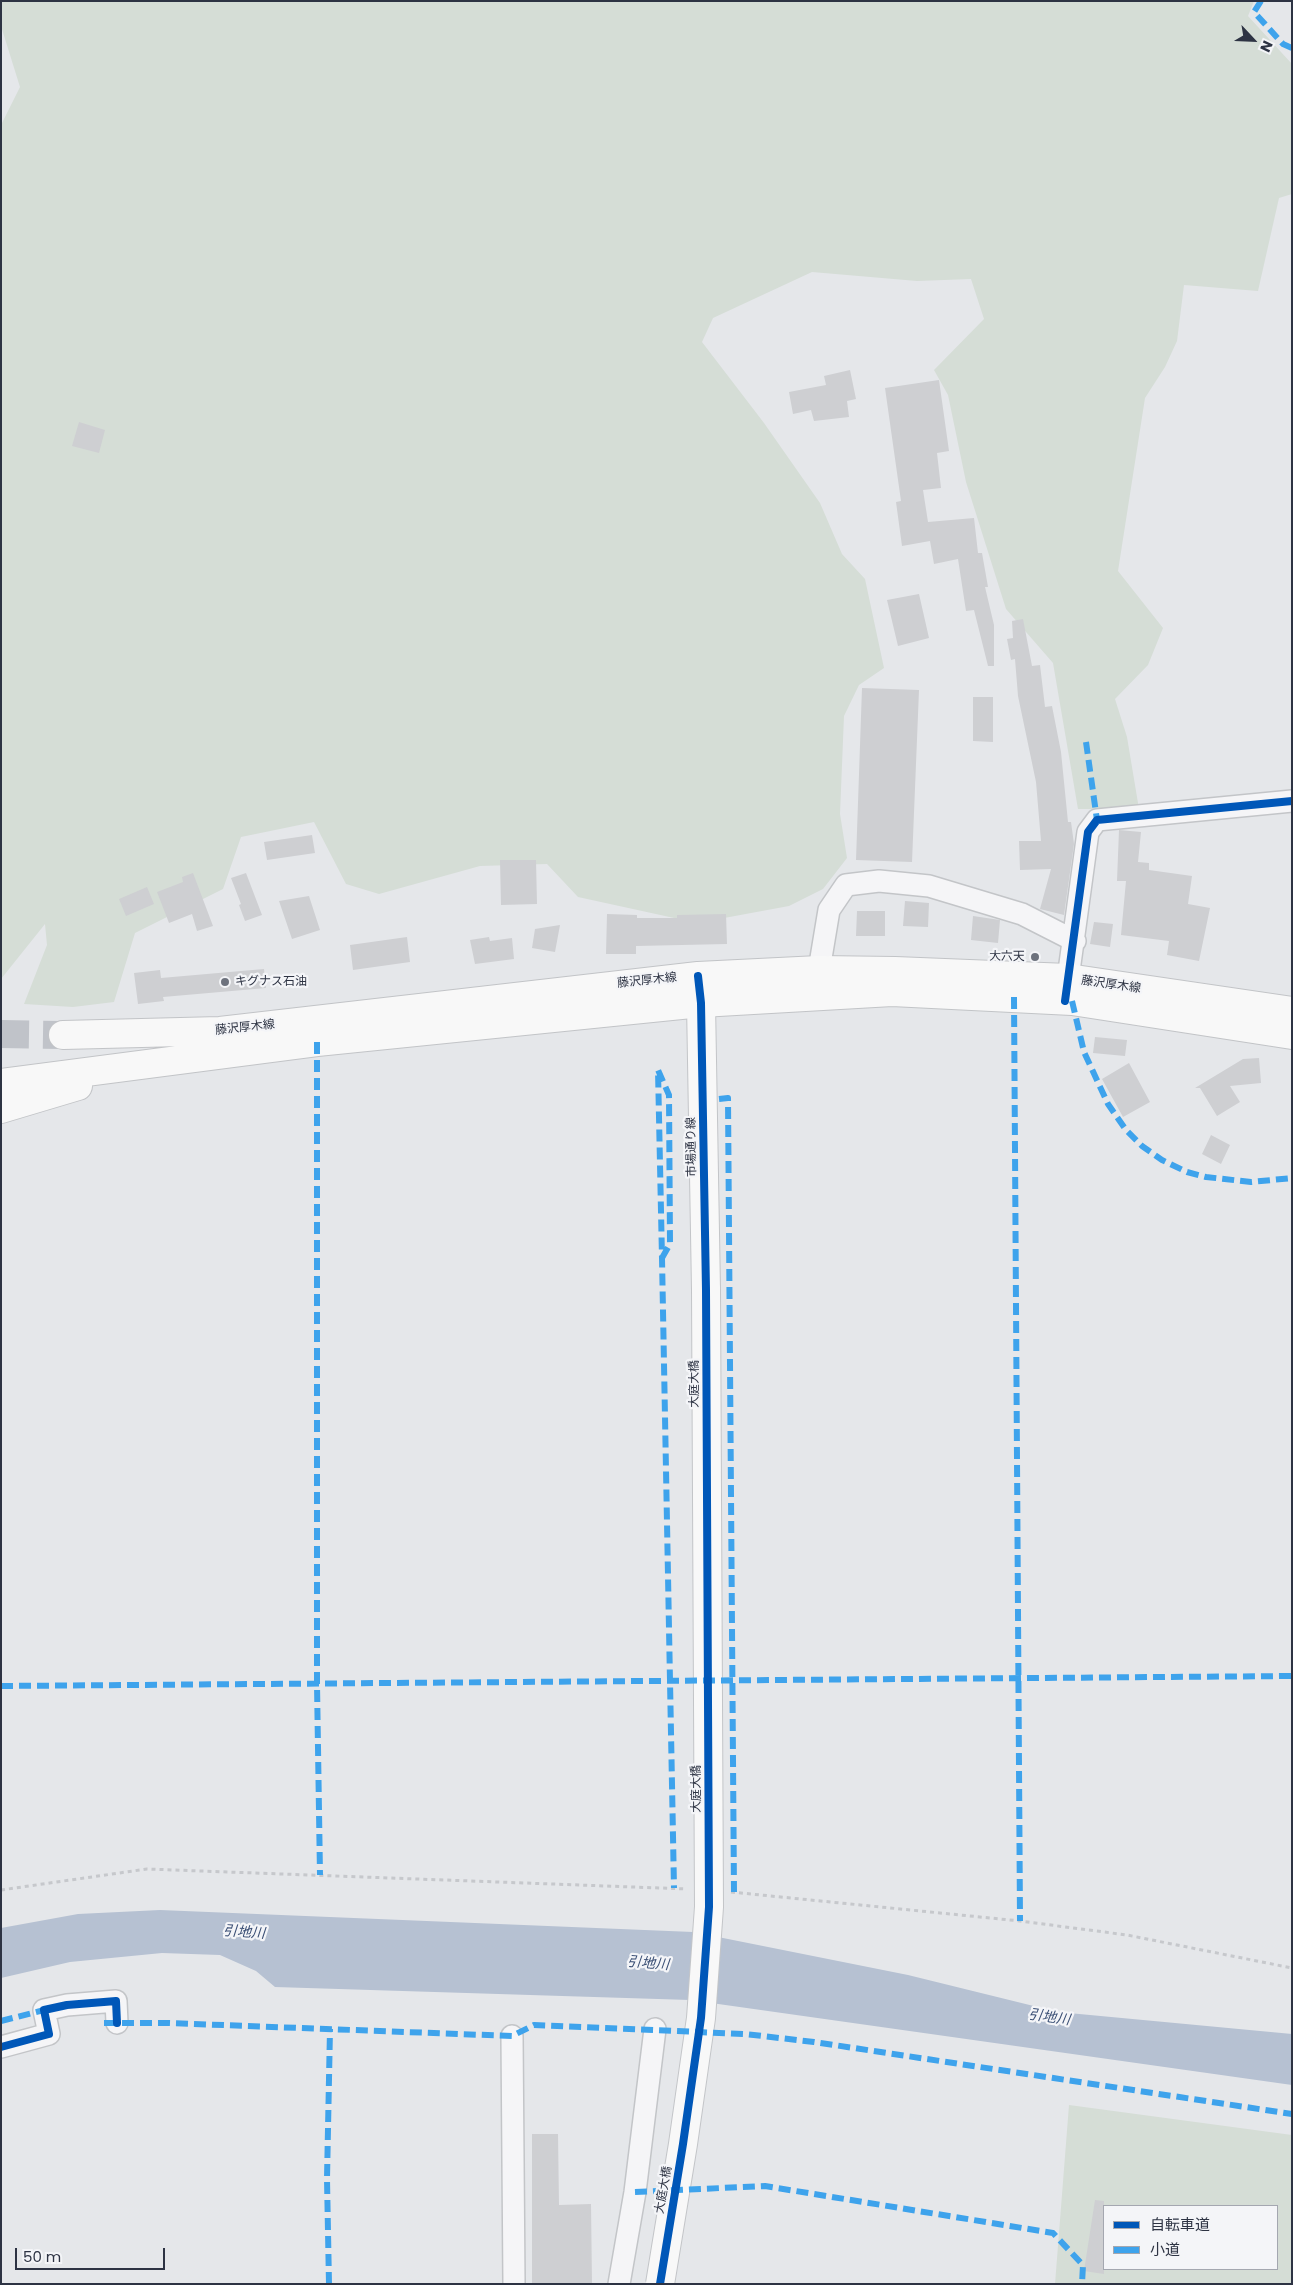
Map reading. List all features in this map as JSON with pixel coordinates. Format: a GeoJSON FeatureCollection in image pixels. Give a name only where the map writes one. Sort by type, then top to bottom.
{"type":"FeatureCollection","features":[{"type":"Feature","properties":{"kind":"main road","name":"藤沢厚木線"},"geometry":{"type":"LineString","coordinates":[[63,1035],[220,1030],[698,976],[819,970],[895,971],[1066,990],[1292,1011]]}},
{"type":"Feature","properties":{"kind":"main road","name":"市場通り線"},"geometry":{"type":"LineString","coordinates":[[698,976],[701,1003],[706,1290]]}},
{"type":"Feature","properties":{"kind":"main road","name":"藤沢厚木線"},"geometry":{"type":"LineString","coordinates":[[1,1082],[317,1042],[701,1003],[892,992],[1066,990],[1292,1035]]}},
{"type":"Feature","properties":{"kind":"main road","name":"藤沢厚木線"},"geometry":{"type":"LineString","coordinates":[[1,1109],[156,1062]]}},
{"type":"Feature","properties":{"kind":"main road","name":"大庭大橋"},"geometry":{"type":"LineString","coordinates":[[660,2284],[683,2144],[699,2027],[710,1907],[706,1290]]}},
{"type":"Feature","properties":{"kind":"street"},"geometry":{"type":"LineString","coordinates":[[1066,990],[1075,941],[1088,832],[1097,820],[1292,801]]}},
{"type":"Feature","properties":{"kind":"street"},"geometry":{"type":"LineString","coordinates":[[819,970],[829,910],[846,886],[880,881],[929,886],[1022,914],[1075,941]]}},
{"type":"Feature","properties":{"kind":"street"},"geometry":{"type":"LineString","coordinates":[[1,2048],[49,2034],[44,2010],[67,2005],[116,2001],[117,2023]]}},
{"type":"Feature","properties":{"kind":"street"},"geometry":{"type":"LineString","coordinates":[[619,2284],[635,2192],[655,2029]]}},
{"type":"Feature","properties":{"kind":"street"},"geometry":{"type":"LineString","coordinates":[[512,2036],[514,2284]]}},
{"type":"Feature","properties":{"kind":"path"},"geometry":{"type":"LineString","coordinates":[[1,1890],[146,1869],[691,1889]]}},
{"type":"Feature","properties":{"kind":"path"},"geometry":{"type":"LineString","coordinates":[[726,1891],[1020,1921],[1128,1935],[1292,1968]]}},
{"type":"Feature","properties":{"kind":"shaded area"},"geometry":{"type":"Polygon","coordinates":[[[2,1],[1254,1],[1248,16],[1292,64],[1292,194],[1279,198],[1258,291],[1184,285],[1177,341],[1165,367],[1145,398],[1118,571],[1163,628],[1148,665],[1115,699],[1127,737],[1139,809],[1078,809],[1053,663],[1006,609],[966,482],[948,395],[934,370],[984,319],[971,279],[917,281],[812,272],[713,318],[702,342],[764,423],[820,503],[842,554],[865,579],[884,668],[859,685],[844,716],[840,814],[847,858],[823,889],[789,906],[697,923],[578,897],[547,864],[480,866],[379,894],[346,884],[314,822],[241,837],[223,889],[135,933],[114,1002],[73,1007],[24,1004],[47,945],[45,924],[1,979],[1,125],[20,87],[1,26],[2,1]]]}},
{"type":"Feature","properties":{"kind":"shaded area"},"geometry":{"type":"Polygon","coordinates":[[[1069,2105],[1292,2135],[1292,2284],[1055,2284],[1069,2105]]]}},
{"type":"Feature","properties":{"kind":"water","name":"引地川"},"geometry":{"type":"Polygon","coordinates":[[[160,1910],[693,1932],[908,1975],[1058,2012],[1292,2034],[1292,2085],[690,2000],[275,1987],[256,1971],[220,1955],[162,1953],[70,1962],[1,1978],[1,1928],[78,1914],[160,1910]]]}},
{"type":"Feature","properties":{"kind":"building"},"geometry":{"type":"Polygon","coordinates":[[[850,370],[856,399],[847,401],[849,417],[814,421],[811,410],[793,414],[789,392],[826,385],[824,376],[850,370]]]}},
{"type":"Feature","properties":{"kind":"building"},"geometry":{"type":"Polygon","coordinates":[[[939,380],[949,451],[937,453],[941,488],[923,490],[928,522],[974,518],[978,553],[982,553],[988,587],[985,587],[994,625],[994,666],[988,666],[974,610],[966,611],[958,559],[934,564],[930,541],[902,546],[896,502],[901,501],[885,388],[939,380]]]}},
{"type":"Feature","properties":{"kind":"building"},"geometry":{"type":"Polygon","coordinates":[[[79,422],[105,430],[99,453],[72,446],[79,422]]]}},
{"type":"Feature","properties":{"kind":"building"},"geometry":{"type":"Polygon","coordinates":[[[919,594],[929,638],[898,646],[887,600],[919,594]]]}},
{"type":"Feature","properties":{"kind":"building"},"geometry":{"type":"Polygon","coordinates":[[[1023,619],[1032,666],[1040,665],[1045,707],[1052,706],[1061,752],[1068,822],[1071,822],[1074,844],[1064,915],[1040,909],[1051,869],[1020,870],[1019,841],[1041,841],[1036,782],[1018,696],[1015,659],[1011,660],[1007,639],[1013,638],[1012,621],[1023,619]]]}},
{"type":"Feature","properties":{"kind":"building"},"geometry":{"type":"Polygon","coordinates":[[[862,688],[919,690],[912,862],[856,860],[862,688]]]}},
{"type":"Feature","properties":{"kind":"building"},"geometry":{"type":"Polygon","coordinates":[[[973,697],[993,697],[993,742],[973,741],[973,697]]]}},
{"type":"Feature","properties":{"kind":"building"},"geometry":{"type":"Polygon","coordinates":[[[1119,830],[1141,832],[1138,862],[1149,863],[1149,870],[1192,876],[1188,904],[1210,908],[1199,961],[1167,955],[1169,941],[1121,935],[1126,881],[1117,881],[1119,830]]]}},
{"type":"Feature","properties":{"kind":"building"},"geometry":{"type":"Polygon","coordinates":[[[312,835],[315,853],[267,860],[264,842],[312,835]]]}},
{"type":"Feature","properties":{"kind":"building"},"geometry":{"type":"Polygon","coordinates":[[[500,860],[536,860],[537,904],[501,905],[500,860]]]}},
{"type":"Feature","properties":{"kind":"building"},"geometry":{"type":"Polygon","coordinates":[[[193,873],[213,926],[197,931],[192,914],[169,923],[157,892],[183,882],[182,877],[193,873]]]}},
{"type":"Feature","properties":{"kind":"building"},"geometry":{"type":"Polygon","coordinates":[[[246,873],[262,915],[245,921],[231,878],[246,873]]]}},
{"type":"Feature","properties":{"kind":"building"},"geometry":{"type":"Polygon","coordinates":[[[147,887],[154,904],[126,916],[119,899],[147,887]]]}},
{"type":"Feature","properties":{"kind":"building"},"geometry":{"type":"Polygon","coordinates":[[[309,896],[320,930],[292,939],[279,901],[309,896]]]}},
{"type":"Feature","properties":{"kind":"building"},"geometry":{"type":"Polygon","coordinates":[[[905,901],[929,903],[928,927],[903,926],[905,901]]]}},
{"type":"Feature","properties":{"kind":"building"},"geometry":{"type":"Polygon","coordinates":[[[857,911],[885,911],[885,936],[856,936],[857,911]]]}},
{"type":"Feature","properties":{"kind":"building"},"geometry":{"type":"Polygon","coordinates":[[[607,914],[637,915],[637,918],[677,918],[677,915],[726,914],[727,944],[636,946],[636,954],[606,954],[607,914]]]}},
{"type":"Feature","properties":{"kind":"building"},"geometry":{"type":"Polygon","coordinates":[[[973,916],[1000,920],[998,943],[971,940],[973,916]]]}},
{"type":"Feature","properties":{"kind":"building"},"geometry":{"type":"Polygon","coordinates":[[[1094,922],[1113,924],[1110,947],[1090,944],[1094,922]]]}},
{"type":"Feature","properties":{"kind":"building"},"geometry":{"type":"Polygon","coordinates":[[[560,925],[555,952],[532,948],[535,929],[560,925]]]}},
{"type":"Feature","properties":{"kind":"building"},"geometry":{"type":"Polygon","coordinates":[[[407,937],[410,962],[353,970],[350,945],[407,937]]]}},
{"type":"Feature","properties":{"kind":"building"},"geometry":{"type":"Polygon","coordinates":[[[489,937],[490,941],[512,938],[514,959],[475,964],[470,940],[489,937]]]}},
{"type":"Feature","properties":{"kind":"building"},"geometry":{"type":"Polygon","coordinates":[[[264,969],[266,988],[163,997],[164,1001],[138,1004],[134,973],[160,970],[161,978],[264,969]]]}},
{"type":"Feature","properties":{"kind":"building"},"geometry":{"type":"Polygon","coordinates":[[[1095,1037],[1127,1040],[1125,1056],[1093,1053],[1095,1037]]]}},
{"type":"Feature","properties":{"kind":"building"},"geometry":{"type":"Polygon","coordinates":[[[1259,1058],[1261,1083],[1230,1086],[1240,1102],[1217,1116],[1200,1088],[1195,1088],[1243,1059],[1259,1058]]]}},
{"type":"Feature","properties":{"kind":"building"},"geometry":{"type":"Polygon","coordinates":[[[1129,1063],[1150,1102],[1123,1117],[1102,1079],[1129,1063]]]}},
{"type":"Feature","properties":{"kind":"building"},"geometry":{"type":"Polygon","coordinates":[[[1211,1135],[1230,1145],[1221,1164],[1202,1154],[1211,1135]]]}},
{"type":"Feature","properties":{"kind":"building"},"geometry":{"type":"Polygon","coordinates":[[[532,2134],[558,2134],[559,2205],[591,2204],[592,2284],[532,2284],[532,2134]]]}},
{"type":"Feature","properties":{"kind":"building"},"geometry":{"type":"Polygon","coordinates":[[[1095,2200],[1104,2201],[1104,2274],[1084,2271],[1095,2200]]]}},
{"type":"Feature","properties":{"kind":"tunnel"},"geometry":{"type":"LineString","coordinates":[[1,1034],[63,1035]]}},
{"type":"Feature","properties":{"kind":"marked path"},"geometry":{"type":"LineString","coordinates":[[1261,1],[1254,12],[1283,44],[1292,48]]}},
{"type":"Feature","properties":{"kind":"marked path"},"geometry":{"type":"LineString","coordinates":[[1086,742],[1097,820]]}},
{"type":"Feature","properties":{"kind":"marked path"},"geometry":{"type":"LineString","coordinates":[[1014,997],[1020,1921]]}},
{"type":"Feature","properties":{"kind":"marked path"},"geometry":{"type":"LineString","coordinates":[[1072,1001],[1084,1052],[1108,1104],[1126,1130],[1142,1146],[1162,1160],[1187,1172],[1206,1177],[1251,1182],[1292,1178]]}},
{"type":"Feature","properties":{"kind":"marked path"},"geometry":{"type":"LineString","coordinates":[[317,1042],[317,1684],[320,1875]]}},
{"type":"Feature","properties":{"kind":"marked path"},"geometry":{"type":"LineString","coordinates":[[662,1258],[670,1244],[669,1095],[658,1070],[674,1888]]}},
{"type":"Feature","properties":{"kind":"marked path"},"geometry":{"type":"LineString","coordinates":[[719,1099],[728,1098],[734,1892]]}},
{"type":"Feature","properties":{"kind":"marked path"},"geometry":{"type":"LineString","coordinates":[[1,1686],[1292,1676]]}},
{"type":"Feature","properties":{"kind":"marked path"},"geometry":{"type":"LineString","coordinates":[[1,2021],[44,2010]]}},
{"type":"Feature","properties":{"kind":"marked path"},"geometry":{"type":"LineString","coordinates":[[104,2023],[168,2023],[512,2036],[534,2025],[745,2034],[814,2042],[1292,2114]]}},
{"type":"Feature","properties":{"kind":"marked path"},"geometry":{"type":"LineString","coordinates":[[329,2284],[327,2179],[330,2029]]}},
{"type":"Feature","properties":{"kind":"marked path"},"geometry":{"type":"LineString","coordinates":[[635,2192],[765,2186],[1053,2233],[1083,2265],[1082,2284]]}},
{"type":"Feature","properties":{"kind":"cycle path"},"geometry":{"type":"LineString","coordinates":[[1065,1001],[1088,832],[1097,820],[1292,801]]}},
{"type":"Feature","properties":{"kind":"cycle path"},"geometry":{"type":"LineString","coordinates":[[660,2284],[701,2018],[709,1907],[706,1290],[701,1003],[698,976]]}},
{"type":"Feature","properties":{"kind":"cycle path"},"geometry":{"type":"LineString","coordinates":[[1,2047],[49,2034],[44,2010],[67,2005],[116,2001],[117,2023]]}},
{"type":"Feature","properties":{"kind":"place","name":"大六天"},"geometry":{"type":"Point","coordinates":[1035,957]}},
{"type":"Feature","properties":{"kind":"place","name":"キグナス石油"},"geometry":{"type":"Point","coordinates":[225,982]}}]}
